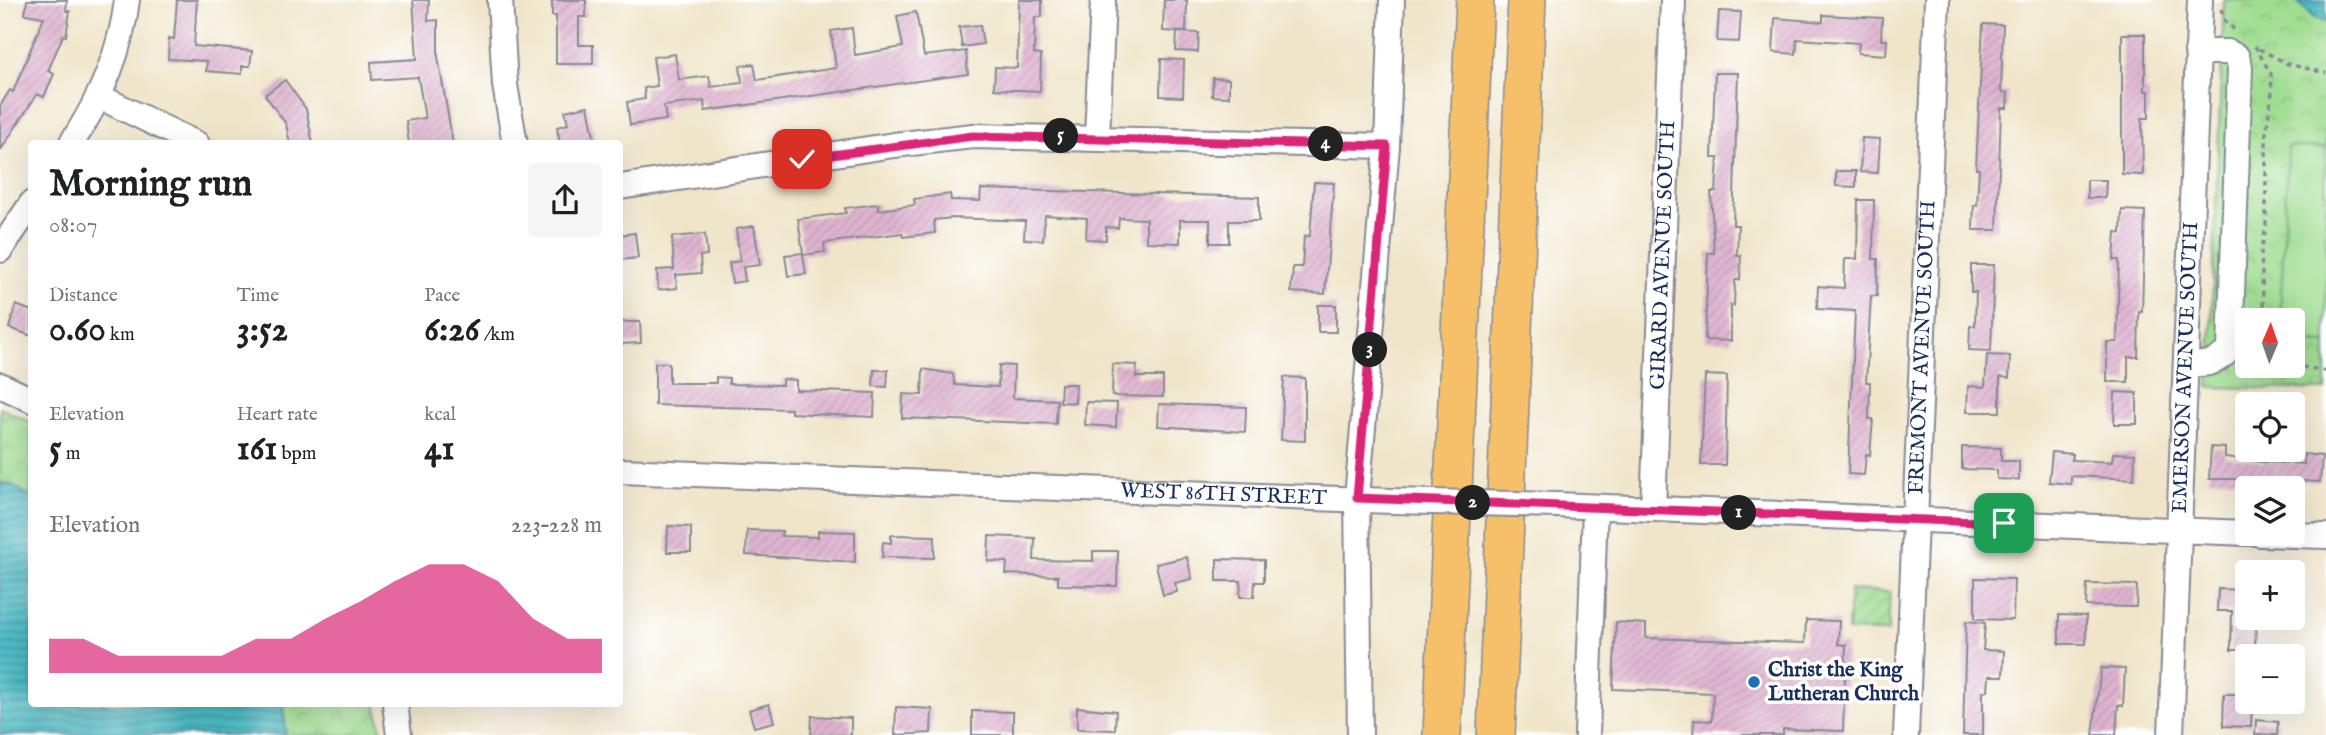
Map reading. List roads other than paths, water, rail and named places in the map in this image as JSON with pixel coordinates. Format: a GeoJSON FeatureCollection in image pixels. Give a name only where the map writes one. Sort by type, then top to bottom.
{"type":"FeatureCollection","features":[{"type":"Feature","properties":{"kind":"highway"},"geometry":{"type":"LineString","coordinates":[[1442,735],[1475,0]]}},
{"type":"Feature","properties":{"kind":"highway"},"geometry":{"type":"LineString","coordinates":[[1496,735],[1527,0]]}},
{"type":"Feature","properties":{"kind":"street"},"geometry":{"type":"LineString","coordinates":[[73,140],[100,97],[114,58],[127,0]]}},
{"type":"Feature","properties":{"kind":"street"},"geometry":{"type":"LineString","coordinates":[[500,0],[505,85],[514,140]]}},
{"type":"Feature","properties":{"kind":"street"},"geometry":{"type":"LineString","coordinates":[[1097,137],[1103,0]]}},
{"type":"Feature","properties":{"kind":"street"},"geometry":{"type":"LineString","coordinates":[[1360,735],[1357,498],[1387,146],[1392,0]]}},
{"type":"Feature","properties":{"kind":"street","name":"GIRARD AVENUE SOUTH"},"geometry":{"type":"LineString","coordinates":[[1653,509],[1673,0]]}},
{"type":"Feature","properties":{"kind":"street","name":"FREMONT AVENUE SOUTH"},"geometry":{"type":"LineString","coordinates":[[1906,735],[1937,0]]}},
{"type":"Feature","properties":{"kind":"street","name":"EMERSON AVENUE SOUTH"},"geometry":{"type":"LineString","coordinates":[[2171,735],[2197,52],[2210,2]]}},
{"type":"Feature","properties":{"kind":"street"},"geometry":{"type":"LineString","coordinates":[[2186,364],[2206,365],[2219,360],[2230,349],[2232,309],[2240,68],[2236,57],[2228,52],[2197,52]]}},
{"type":"Feature","properties":{"kind":"street"},"geometry":{"type":"LineString","coordinates":[[100,97],[189,140]]}},
{"type":"Feature","properties":{"kind":"street"},"geometry":{"type":"LineString","coordinates":[[623,187],[894,145],[973,136],[1387,146]]}},
{"type":"Feature","properties":{"kind":"street"},"geometry":{"type":"LineString","coordinates":[[0,250],[28,209]]}},
{"type":"Feature","properties":{"kind":"street"},"geometry":{"type":"LineString","coordinates":[[0,385],[28,398]]}},
{"type":"Feature","properties":{"kind":"street","name":"WEST 86TH STREET"},"geometry":{"type":"LineString","coordinates":[[623,471],[2235,533]]}},
{"type":"Feature","properties":{"kind":"street"},"geometry":{"type":"LineString","coordinates":[[1587,735],[1595,507]]}},
{"type":"Feature","properties":{"kind":"street"},"geometry":{"type":"LineString","coordinates":[[2305,536],[2326,537]]}},
{"type":"Feature","properties":{"kind":"street"},"geometry":{"type":"LineString","coordinates":[[395,707],[399,735]]}},
{"type":"Feature","properties":{"kind":"water"},"geometry":{"type":"Polygon","coordinates":[[[2296,0],[2326,0],[2326,21],[2314,18],[2296,0]]]}},
{"type":"Feature","properties":{"kind":"water"},"geometry":{"type":"Polygon","coordinates":[[[0,483],[10,484],[28,495],[28,707],[283,707],[286,735],[0,735],[0,483]]]}},
{"type":"Feature","properties":{"kind":"place","name":"Christ the King Lutheran Church"},"geometry":{"type":"Point","coordinates":[1754,682]}}]}
